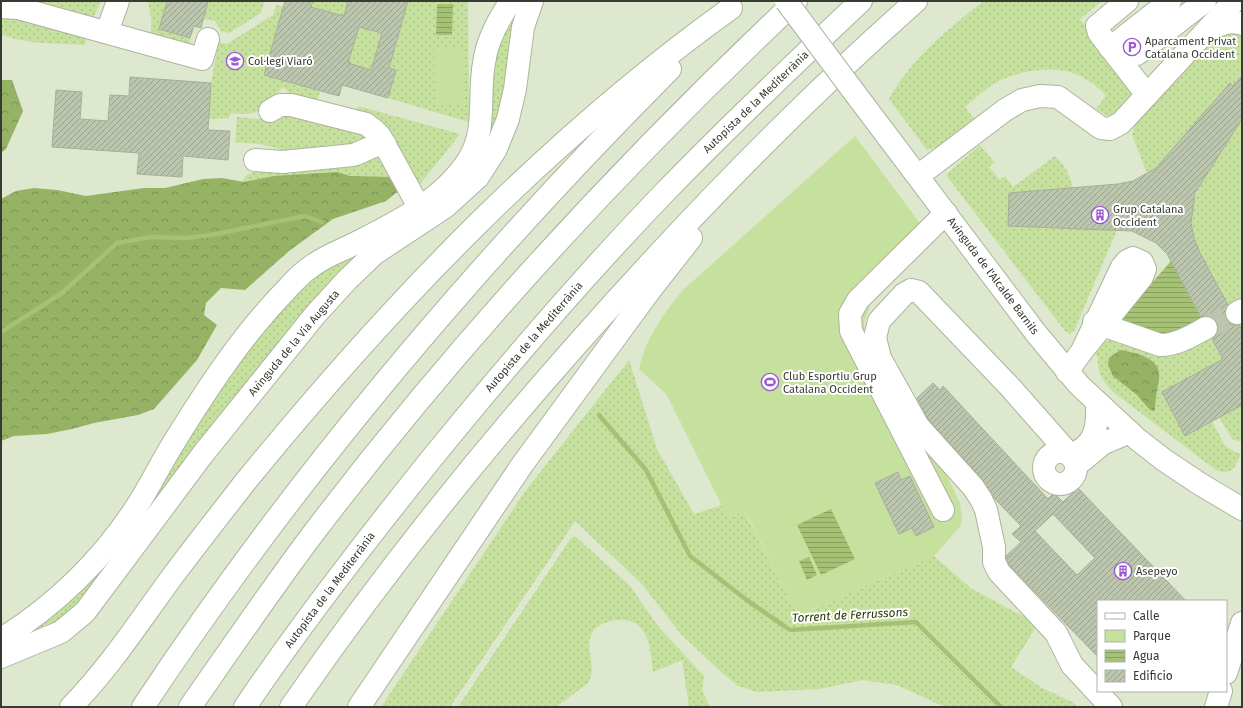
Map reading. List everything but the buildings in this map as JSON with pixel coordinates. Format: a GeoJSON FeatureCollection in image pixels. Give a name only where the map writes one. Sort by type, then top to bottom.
{"type":"FeatureCollection","features":[{"type":"Feature","properties":{"kind":"main road"},"geometry":{"type":"LineString","coordinates":[[107,32],[118,1]]}},
{"type":"Feature","properties":{"kind":"main road"},"geometry":{"type":"LineString","coordinates":[[1,639],[57,598],[80,576],[100,553],[137,506],[175,440],[215,379],[281,295],[303,273],[325,258],[394,222],[420,206],[442,191],[455,178],[475,147],[478,132],[483,64],[487,48],[493,30],[512,1]]}},
{"type":"Feature","properties":{"kind":"main road","name":"Avinguda de la Via Augusta"},"geometry":{"type":"LineString","coordinates":[[1,657],[61,632],[85,612],[96,600],[203,454],[315,315],[347,280],[374,254],[445,207],[478,178],[496,149],[508,119],[515,89],[523,27],[532,1]]}},
{"type":"Feature","properties":{"kind":"main road","name":"Avinguda de l'Alcalde Barnils"},"geometry":{"type":"LineString","coordinates":[[786,1],[1067,372],[1097,403],[1130,432],[1181,472],[1242,509]]}},
{"type":"Feature","properties":{"kind":"main road"},"geometry":{"type":"LineString","coordinates":[[190,707],[309,539],[370,463],[514,290],[680,113],[796,1]]}},
{"type":"Feature","properties":{"kind":"main road","name":"Autopista de la Mediterrània"},"geometry":{"type":"LineString","coordinates":[[245,707],[309,616],[504,370],[663,194],[774,82],[861,1]]}},
{"type":"Feature","properties":{"kind":"main road"},"geometry":{"type":"LineString","coordinates":[[291,707],[395,565],[474,463],[540,385],[631,282],[694,215],[848,63],[916,1]]}},
{"type":"Feature","properties":{"kind":"main road"},"geometry":{"type":"LineString","coordinates":[[1128,1],[1097,26],[1098,33],[1147,95]]}},
{"type":"Feature","properties":{"kind":"main road"},"geometry":{"type":"LineString","coordinates":[[1110,48],[1170,1]]}},
{"type":"Feature","properties":{"kind":"main road"},"geometry":{"type":"LineString","coordinates":[[1137,54],[1205,1]]}},
{"type":"Feature","properties":{"kind":"main road"},"geometry":{"type":"LineString","coordinates":[[918,176],[1005,110],[1022,100],[1040,96],[1058,98],[1101,128],[1110,129],[1121,123],[1234,1]]}},
{"type":"Feature","properties":{"kind":"main road"},"geometry":{"type":"LineString","coordinates":[[70,707],[115,659],[173,577],[252,475],[381,325],[426,276],[547,157],[613,99],[735,4]]}},
{"type":"Feature","properties":{"kind":"main road"},"geometry":{"type":"LineString","coordinates":[[144,707],[217,600],[260,541],[311,474],[407,355],[510,236],[567,174],[735,4]]}},
{"type":"Feature","properties":{"kind":"main road"},"geometry":{"type":"LineString","coordinates":[[9,5],[202,59],[208,39]]}},
{"type":"Feature","properties":{"kind":"main road"},"geometry":{"type":"LineString","coordinates":[[1200,37],[1212,29],[1226,23],[1237,22],[1242,24]]}},
{"type":"Feature","properties":{"kind":"main road"},"geometry":{"type":"LineString","coordinates":[[359,707],[517,471],[673,260],[794,126],[848,63]]}},
{"type":"Feature","properties":{"kind":"main road"},"geometry":{"type":"LineString","coordinates":[[270,111],[280,105],[291,105],[366,124],[380,136],[420,206]]}},
{"type":"Feature","properties":{"kind":"main road"},"geometry":{"type":"LineString","coordinates":[[255,160],[283,162],[353,155],[364,152],[377,144],[385,144]]}},
{"type":"Feature","properties":{"kind":"main road"},"geometry":{"type":"LineString","coordinates":[[943,510],[851,331],[850,314],[858,300],[946,213]]}},
{"type":"Feature","properties":{"kind":"main road"},"geometry":{"type":"LineString","coordinates":[[1097,692],[1072,665],[1056,633],[999,572],[994,562],[994,547],[986,510],[981,499],[974,487],[918,426],[880,358],[875,338],[879,321],[904,294],[911,290],[919,292],[1010,387],[1073,462],[1081,462],[1102,444],[1130,432]]}},
{"type":"Feature","properties":{"kind":"main road"},"geometry":{"type":"LineString","coordinates":[[1067,372],[1099,324],[1147,341],[1170,345],[1206,328]]}},
{"type":"Feature","properties":{"kind":"main road"},"geometry":{"type":"LineString","coordinates":[[1073,462],[1091,441],[1098,426],[1097,403]]}},
{"type":"Feature","properties":{"kind":"main road"},"geometry":{"type":"LineString","coordinates":[[1227,670],[1242,622]]}},
{"type":"Feature","properties":{"kind":"main road"},"geometry":{"type":"LineString","coordinates":[[1097,692],[1111,707]]}},
{"type":"Feature","properties":{"kind":"main road"},"geometry":{"type":"LineString","coordinates":[[1216,707],[1221,692]]}},
{"type":"Feature","properties":{"kind":"green space"},"geometry":{"type":"Polygon","coordinates":[[[18,1],[101,1],[93,18],[18,1]]]}},
{"type":"Feature","properties":{"kind":"green space"},"geometry":{"type":"Polygon","coordinates":[[[148,1],[167,1],[159,29],[190,38],[189,45],[151,35],[151,17],[148,1]]]}},
{"type":"Feature","properties":{"kind":"green space"},"geometry":{"type":"Polygon","coordinates":[[[208,1],[264,2],[261,13],[229,33],[221,31],[215,21],[203,19],[208,1]]]}},
{"type":"Feature","properties":{"kind":"green space"},"geometry":{"type":"Polygon","coordinates":[[[313,1],[348,1],[344,16],[311,7],[313,1]]]}},
{"type":"Feature","properties":{"kind":"green space"},"geometry":{"type":"Polygon","coordinates":[[[391,1],[371,70],[343,80],[359,27],[391,1]]]}},
{"type":"Feature","properties":{"kind":"green space"},"geometry":{"type":"Polygon","coordinates":[[[408,1],[468,1],[469,122],[388,98],[396,70],[389,68],[408,1]]]}},
{"type":"Feature","properties":{"kind":"green space"},"geometry":{"type":"Polygon","coordinates":[[[521,1],[509,69],[492,139],[486,135],[495,47],[521,1]]]}},
{"type":"Feature","properties":{"kind":"green space"},"geometry":{"type":"Polygon","coordinates":[[[983,1],[1102,1],[1080,19],[1125,75],[1136,95],[1117,114],[1108,116],[1096,109],[1106,96],[1098,87],[1077,74],[1058,70],[1041,70],[1014,75],[999,81],[965,107],[976,121],[942,146],[927,150],[889,99],[898,84],[920,57],[943,34],[983,1]]]}},
{"type":"Feature","properties":{"kind":"green space"},"geometry":{"type":"Polygon","coordinates":[[[276,5],[284,7],[264,75],[320,91],[316,106],[299,103],[283,87],[266,106],[256,112],[250,114],[231,113],[229,118],[209,119],[211,83],[219,42],[227,44],[273,15],[276,5]]]}},
{"type":"Feature","properties":{"kind":"green space"},"geometry":{"type":"Polygon","coordinates":[[[1,12],[87,32],[85,45],[31,42],[11,38],[1,34],[1,12]]]}},
{"type":"Feature","properties":{"kind":"green space"},"geometry":{"type":"Polygon","coordinates":[[[1228,31],[1242,33],[1242,72],[1233,86],[1230,83],[1156,168],[1147,173],[1132,135],[1136,120],[1209,43],[1228,31]]]}},
{"type":"Feature","properties":{"kind":"green space"},"geometry":{"type":"Polygon","coordinates":[[[434,49],[463,49],[464,105],[435,106],[434,49]]]}},
{"type":"Feature","properties":{"kind":"green space"},"geometry":{"type":"Polygon","coordinates":[[[1,80],[12,80],[23,111],[6,149],[1,153],[1,80]]]}},
{"type":"Feature","properties":{"kind":"green space"},"geometry":{"type":"Polygon","coordinates":[[[358,106],[460,134],[417,188],[355,118],[358,106]]]}},
{"type":"Feature","properties":{"kind":"green space"},"geometry":{"type":"Polygon","coordinates":[[[293,112],[370,137],[363,145],[290,155],[276,148],[259,144],[235,142],[237,117],[257,119],[293,112]]]}},
{"type":"Feature","properties":{"kind":"green space"},"geometry":{"type":"Polygon","coordinates":[[[1242,119],[1242,331],[1199,251],[1192,233],[1191,222],[1192,208],[1202,181],[1217,155],[1242,119]]]}},
{"type":"Feature","properties":{"kind":"green space","name":"Club Esportiu Grup Catalana Occident"},"geometry":{"type":"Polygon","coordinates":[[[855,136],[934,242],[871,303],[864,322],[865,340],[916,435],[935,462],[944,470],[960,503],[962,519],[960,527],[934,556],[798,616],[745,511],[728,518],[667,395],[639,369],[646,347],[656,327],[683,290],[855,136]]]}},
{"type":"Feature","properties":{"kind":"green space"},"geometry":{"type":"Polygon","coordinates":[[[980,145],[994,162],[989,167],[1000,180],[1005,176],[1013,187],[1055,156],[1064,167],[1070,178],[1073,188],[1010,193],[1008,225],[1117,230],[1074,331],[1069,334],[1065,331],[946,175],[980,145]]]}},
{"type":"Feature","properties":{"kind":"green space"},"geometry":{"type":"Polygon","coordinates":[[[381,154],[401,186],[240,184],[247,175],[258,169],[381,154]]]}},
{"type":"Feature","properties":{"kind":"green space"},"geometry":{"type":"Polygon","coordinates":[[[337,172],[350,176],[390,177],[401,186],[401,189],[386,201],[333,219],[289,251],[245,290],[221,288],[206,303],[204,315],[217,325],[197,360],[154,409],[138,415],[94,423],[72,429],[47,434],[14,436],[1,441],[1,199],[16,191],[34,188],[57,190],[86,196],[144,188],[165,188],[203,179],[222,178],[244,182],[274,176],[337,172]]]}},
{"type":"Feature","properties":{"kind":"green space"},"geometry":{"type":"Polygon","coordinates":[[[377,241],[80,603],[61,619],[24,634],[59,606],[224,380],[311,274],[377,241]]]}},
{"type":"Feature","properties":{"kind":"green space"},"geometry":{"type":"Polygon","coordinates":[[[1210,335],[1223,359],[1162,393],[1185,436],[1212,421],[1225,446],[1241,455],[1232,470],[1226,472],[1216,470],[1113,392],[1101,376],[1098,357],[1093,352],[1103,342],[1112,339],[1210,335]]]}},
{"type":"Feature","properties":{"kind":"green space"},"geometry":{"type":"Polygon","coordinates":[[[1120,350],[1141,355],[1157,366],[1159,380],[1155,411],[1150,410],[1137,395],[1113,376],[1108,365],[1109,358],[1120,350]]]}},
{"type":"Feature","properties":{"kind":"green space"},"geometry":{"type":"Polygon","coordinates":[[[629,360],[657,449],[694,514],[722,505],[728,518],[744,511],[798,616],[934,556],[972,589],[1038,624],[1011,667],[1042,688],[1072,702],[1078,707],[945,707],[897,685],[862,680],[820,689],[757,692],[738,686],[680,633],[642,584],[575,521],[450,707],[381,707],[526,490],[629,360]]]}},
{"type":"Feature","properties":{"kind":"green space"},"geometry":{"type":"Polygon","coordinates":[[[1242,405],[1242,442],[1232,439],[1219,417],[1242,405]]]}},
{"type":"Feature","properties":{"kind":"green space"},"geometry":{"type":"Polygon","coordinates":[[[575,536],[630,586],[658,626],[704,676],[702,690],[710,707],[689,707],[682,660],[653,672],[649,645],[643,630],[637,624],[619,620],[607,622],[596,628],[590,641],[589,648],[592,670],[588,683],[556,707],[458,707],[571,538],[575,536]]]}},
{"type":"Feature","properties":{"kind":"water"},"geometry":{"type":"Polygon","coordinates":[[[437,4],[453,4],[452,35],[436,35],[437,4]]]}},
{"type":"Feature","properties":{"kind":"water"},"geometry":{"type":"Polygon","coordinates":[[[1171,261],[1202,320],[1192,326],[1159,337],[1122,323],[1121,318],[1171,261]]]}},
{"type":"Feature","properties":{"kind":"water"},"geometry":{"type":"Polygon","coordinates":[[[831,509],[855,559],[821,575],[797,525],[831,509]]]}},
{"type":"Feature","properties":{"kind":"water"},"geometry":{"type":"Polygon","coordinates":[[[809,557],[817,575],[807,580],[799,561],[809,557]]]}},
{"type":"Feature","properties":{"kind":"waterway","name":"Torrent de Ferrussons"},"geometry":{"type":"LineString","coordinates":[[1,332],[62,293],[117,243],[151,237],[186,238],[211,235],[305,216],[322,222]]}},
{"type":"Feature","properties":{"kind":"waterway","name":"Torrent de Ferrussons"},"geometry":{"type":"LineString","coordinates":[[599,415],[646,470],[690,556],[748,601],[790,630],[916,622],[1001,707]]}},
{"type":"Feature","properties":{"kind":"tunnel"},"geometry":{"type":"LineString","coordinates":[[1206,328],[1237,313]]}},
{"type":"Feature","properties":{"kind":"place","name":"Aparcament Privat Catalana Occident"},"geometry":{"type":"Point","coordinates":[1132,47]}},
{"type":"Feature","properties":{"kind":"place","name":"Col·legi Viaró"},"geometry":{"type":"Point","coordinates":[235,61]}},
{"type":"Feature","properties":{"kind":"place","name":"Grup Catalana Occident"},"geometry":{"type":"Point","coordinates":[1100,215]}},
{"type":"Feature","properties":{"kind":"place","name":"Club Esportiu Grup Catalana Occident"},"geometry":{"type":"Point","coordinates":[770,382]}},
{"type":"Feature","properties":{"kind":"place","name":"Asepeyo"},"geometry":{"type":"Point","coordinates":[1123,571]}}]}
